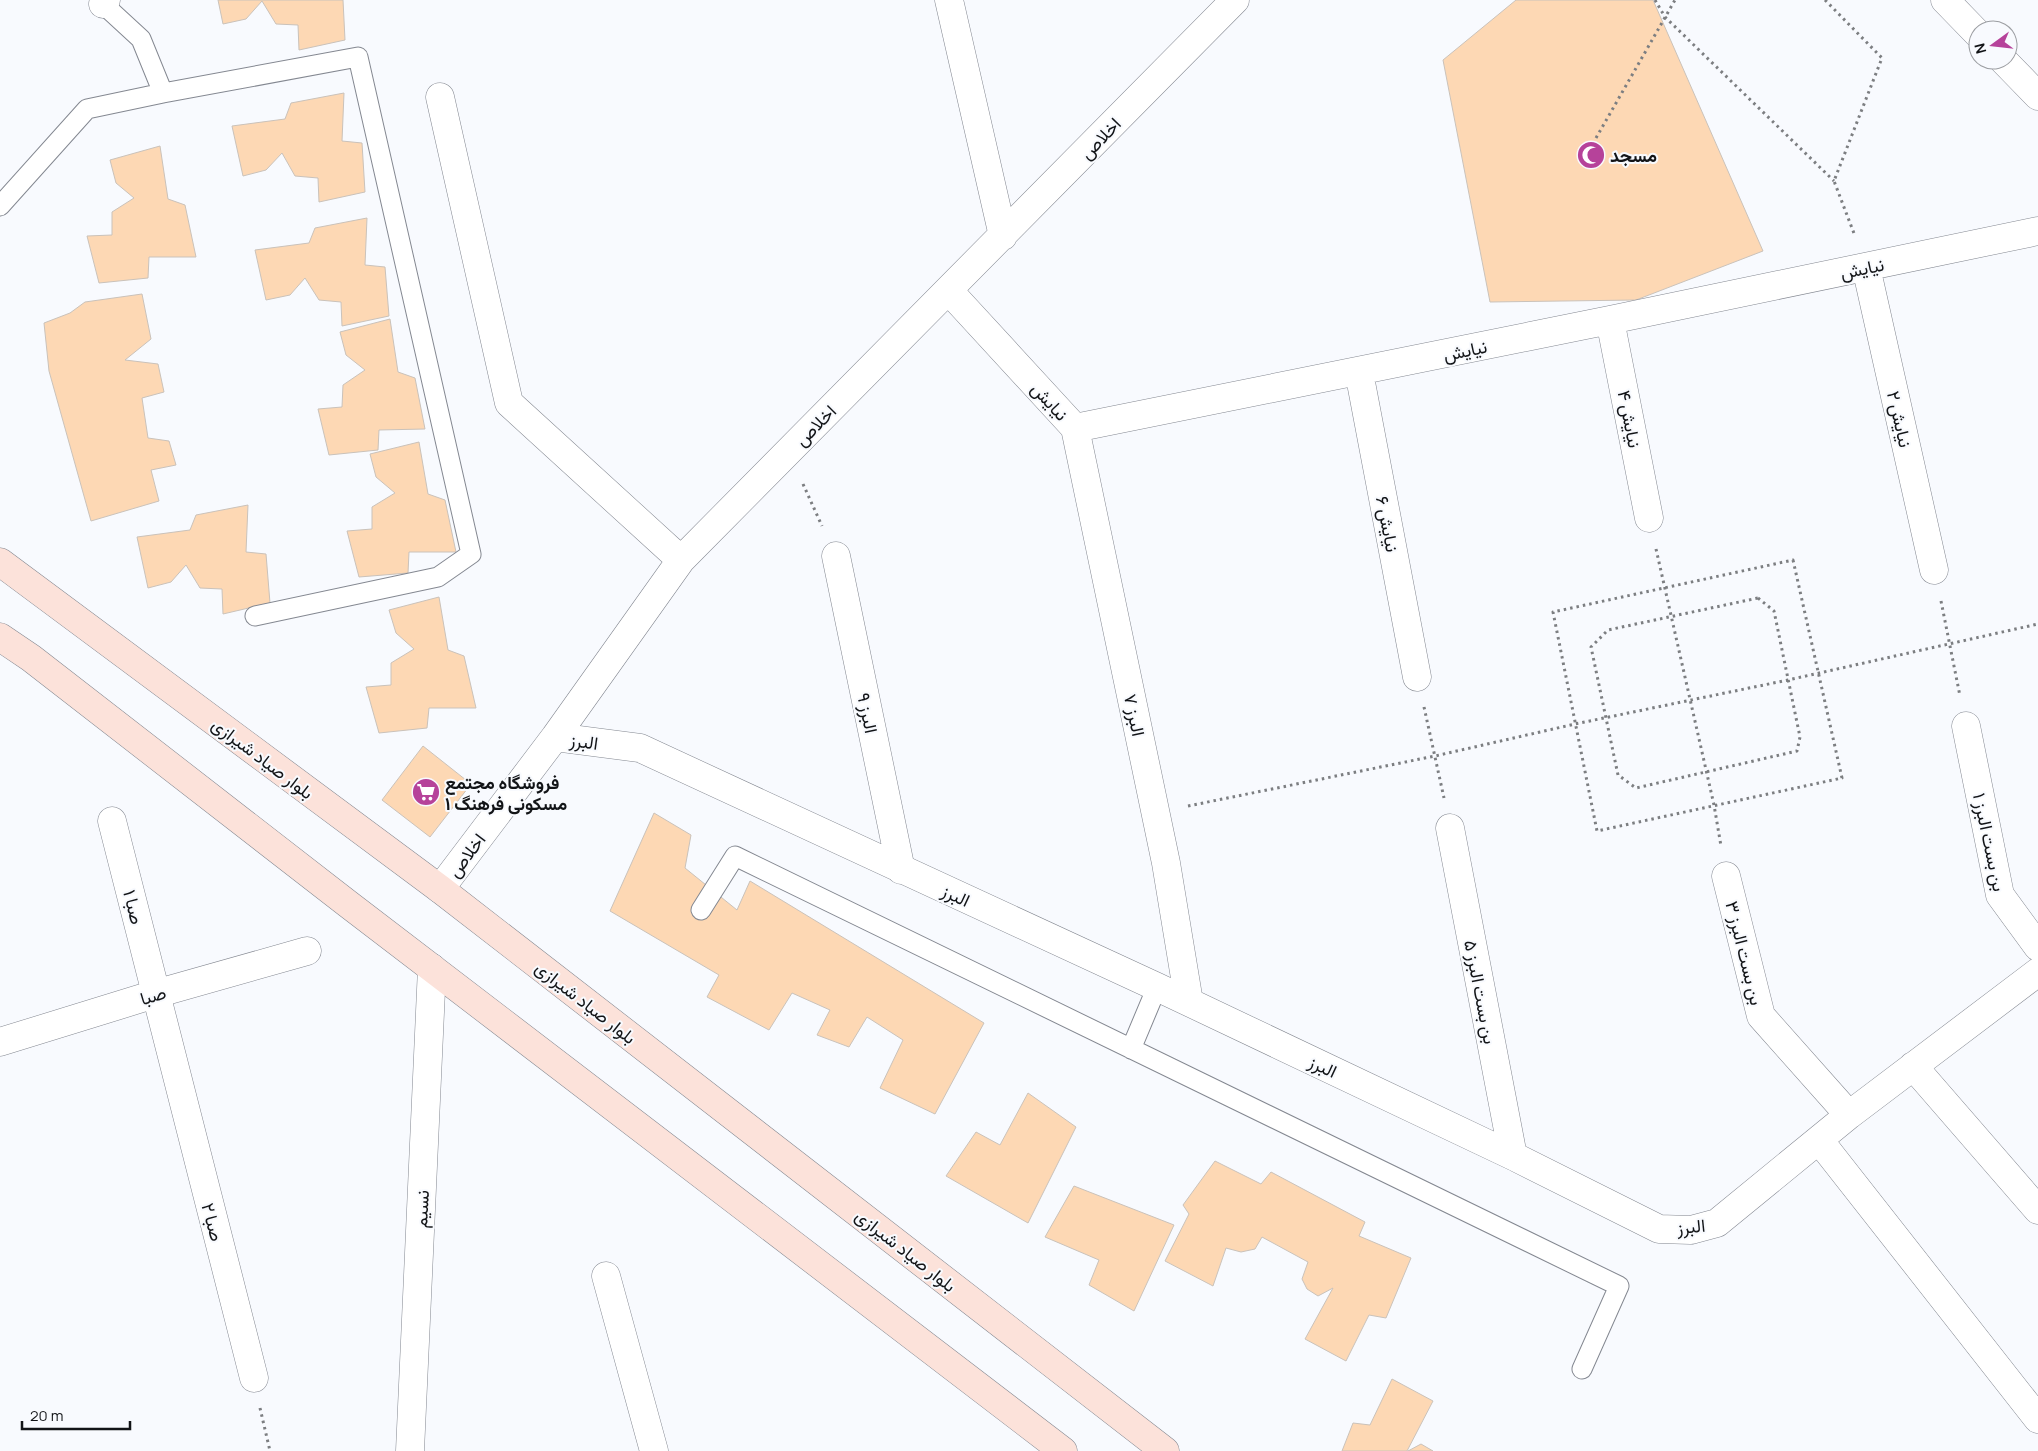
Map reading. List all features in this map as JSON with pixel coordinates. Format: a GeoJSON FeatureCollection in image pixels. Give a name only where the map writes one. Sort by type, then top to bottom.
{"type":"FeatureCollection","features":[{"type":"Feature","properties":{"kind":"main road","name":"بلوار صیاد شیرازی"},"geometry":{"type":"LineString","coordinates":[[0,562],[440,889],[1165,1451]]}},
{"type":"Feature","properties":{"kind":"main road"},"geometry":{"type":"LineString","coordinates":[[0,637],[30,658],[1063,1451]]}},
{"type":"Feature","properties":{"kind":"main road"},"geometry":{"type":"LineString","coordinates":[[0,645],[30,658]]}},
{"type":"Feature","properties":{"kind":"street"},"geometry":{"type":"LineString","coordinates":[[949,0],[1003,236]]}},
{"type":"Feature","properties":{"kind":"street","name":"اخلاص"},"geometry":{"type":"LineString","coordinates":[[440,889],[555,737],[681,560],[1235,0]]}},
{"type":"Feature","properties":{"kind":"street"},"geometry":{"type":"LineString","coordinates":[[1945,0],[1968,24]]}},
{"type":"Feature","properties":{"kind":"street"},"geometry":{"type":"LineString","coordinates":[[2013,70],[2038,96]]}},
{"type":"Feature","properties":{"kind":"street"},"geometry":{"type":"LineString","coordinates":[[440,96],[509,403],[681,560]]}},
{"type":"Feature","properties":{"kind":"street","name":"نیایش"},"geometry":{"type":"LineString","coordinates":[[949,291],[1075,428],[1359,372],[2038,231]]}},
{"type":"Feature","properties":{"kind":"street","name":"نیایش ۲"},"geometry":{"type":"LineString","coordinates":[[1866,267],[1934,570]]}},
{"type":"Feature","properties":{"kind":"street","name":"نیایش ۴"},"geometry":{"type":"LineString","coordinates":[[1610,320],[1649,518]]}},
{"type":"Feature","properties":{"kind":"street","name":"نیایش ۶"},"geometry":{"type":"LineString","coordinates":[[1359,372],[1417,677]]}},
{"type":"Feature","properties":{"kind":"street","name":"البرز ۷"},"geometry":{"type":"LineString","coordinates":[[1075,428],[1166,863],[1189,1002]]}},
{"type":"Feature","properties":{"kind":"street","name":"البرز ۹"},"geometry":{"type":"LineString","coordinates":[[836,556],[901,870]]}},
{"type":"Feature","properties":{"kind":"street","name":"بن بست البرز ۱"},"geometry":{"type":"LineString","coordinates":[[1966,726],[2000,895],[2038,947]]}},
{"type":"Feature","properties":{"kind":"street","name":"البرز"},"geometry":{"type":"LineString","coordinates":[[555,737],[640,748],[1189,1002],[1513,1156],[1659,1229],[1691,1230],[1717,1223],[1819,1140],[2038,972]]}},
{"type":"Feature","properties":{"kind":"street","name":"صبا ۱"},"geometry":{"type":"LineString","coordinates":[[112,821],[155,994]]}},
{"type":"Feature","properties":{"kind":"street","name":"بن بست البرز ۵"},"geometry":{"type":"LineString","coordinates":[[1450,828],[1513,1156]]}},
{"type":"Feature","properties":{"kind":"street","name":"بن بست البرز ۳"},"geometry":{"type":"LineString","coordinates":[[1726,876],[1761,1016],[1850,1116]]}},
{"type":"Feature","properties":{"kind":"street","name":"صبا"},"geometry":{"type":"LineString","coordinates":[[0,1042],[155,994],[307,952]]}},
{"type":"Feature","properties":{"kind":"street","name":"نسیم"},"geometry":{"type":"LineString","coordinates":[[410,1451],[432,968]]}},
{"type":"Feature","properties":{"kind":"street","name":"صبا ۲"},"geometry":{"type":"LineString","coordinates":[[155,994],[254,1378]]}},
{"type":"Feature","properties":{"kind":"street"},"geometry":{"type":"LineString","coordinates":[[1914,1066],[2038,1210]]}},
{"type":"Feature","properties":{"kind":"street"},"geometry":{"type":"LineString","coordinates":[[1819,1140],[2038,1419]]}},
{"type":"Feature","properties":{"kind":"street"},"geometry":{"type":"LineString","coordinates":[[606,1276],[654,1451]]}},
{"type":"Feature","properties":{"kind":"lane"},"geometry":{"type":"LineString","coordinates":[[105,2],[141,40],[162,93]]}},
{"type":"Feature","properties":{"kind":"lane"},"geometry":{"type":"LineString","coordinates":[[0,206],[87,109],[162,93],[358,57],[471,554],[438,577],[255,616]]}},
{"type":"Feature","properties":{"kind":"lane"},"geometry":{"type":"LineString","coordinates":[[701,910],[735,856],[1618,1286],[1582,1369]]}},
{"type":"Feature","properties":{"kind":"lane"},"geometry":{"type":"LineString","coordinates":[[1131,1049],[1157,987]]}},
{"type":"Feature","properties":{"kind":"path"},"geometry":{"type":"LineString","coordinates":[[1655,0],[1665,16],[1834,180],[1866,267]]}},
{"type":"Feature","properties":{"kind":"path"},"geometry":{"type":"LineString","coordinates":[[1596,138],[1675,0]]}},
{"type":"Feature","properties":{"kind":"path"},"geometry":{"type":"LineString","coordinates":[[1824,0],[1882,58],[1834,180]]}},
{"type":"Feature","properties":{"kind":"path"},"geometry":{"type":"LineString","coordinates":[[788,452],[836,556]]}},
{"type":"Feature","properties":{"kind":"path"},"geometry":{"type":"LineString","coordinates":[[1649,518],[1707,772],[1726,876]]}},
{"type":"Feature","properties":{"kind":"path"},"geometry":{"type":"LineString","coordinates":[[1793,560],[1842,778],[1596,830],[1553,612],[1665,588],[1793,560]]}},
{"type":"Feature","properties":{"kind":"path"},"geometry":{"type":"LineString","coordinates":[[1934,570],[1966,726]]}},
{"type":"Feature","properties":{"kind":"path"},"geometry":{"type":"LineString","coordinates":[[1758,598],[1774,610],[1788,680],[1800,736],[1797,750],[1636,788],[1618,775],[1591,647],[1608,630],[1758,598]]}},
{"type":"Feature","properties":{"kind":"path"},"geometry":{"type":"LineString","coordinates":[[1155,812],[1435,756],[2038,624]]}},
{"type":"Feature","properties":{"kind":"path"},"geometry":{"type":"LineString","coordinates":[[1417,677],[1450,828]]}},
{"type":"Feature","properties":{"kind":"path"},"geometry":{"type":"LineString","coordinates":[[254,1378],[270,1451]]}},
{"type":"Feature","properties":{"kind":"building"},"geometry":{"type":"Polygon","coordinates":[[[218,0],[343,0],[345,40],[299,50],[298,25],[276,24],[262,1],[246,19],[223,24],[218,0]]]}},
{"type":"Feature","properties":{"kind":"building","name":"مسجد"},"geometry":{"type":"Polygon","coordinates":[[[1516,0],[1653,0],[1763,251],[1636,300],[1490,302],[1443,60],[1516,0]]]}},
{"type":"Feature","properties":{"kind":"building"},"geometry":{"type":"Polygon","coordinates":[[[344,93],[342,141],[362,143],[365,192],[319,202],[318,178],[295,176],[282,153],[266,170],[243,176],[232,126],[285,119],[291,103],[344,93]]]}},
{"type":"Feature","properties":{"kind":"building"},"geometry":{"type":"Polygon","coordinates":[[[160,146],[168,199],[185,205],[196,257],[149,257],[148,278],[99,283],[87,236],[112,235],[112,212],[134,198],[116,183],[110,160],[160,146]]]}},
{"type":"Feature","properties":{"kind":"building"},"geometry":{"type":"Polygon","coordinates":[[[367,218],[365,265],[385,267],[389,316],[342,326],[341,302],[319,300],[305,278],[290,295],[266,300],[255,250],[309,243],[315,228],[367,218]]]}},
{"type":"Feature","properties":{"kind":"building"},"geometry":{"type":"Polygon","coordinates":[[[142,294],[151,339],[125,360],[158,364],[164,392],[142,398],[148,438],[169,441],[176,465],[151,470],[159,501],[91,521],[49,371],[44,323],[70,313],[85,302],[142,294]]]}},
{"type":"Feature","properties":{"kind":"building"},"geometry":{"type":"Polygon","coordinates":[[[390,319],[398,372],[415,378],[425,429],[379,430],[378,450],[329,455],[318,409],[342,407],[343,385],[365,370],[346,355],[340,332],[390,319]]]}},
{"type":"Feature","properties":{"kind":"building"},"geometry":{"type":"Polygon","coordinates":[[[419,442],[428,494],[445,500],[456,552],[409,552],[408,573],[359,577],[347,531],[372,529],[372,507],[395,493],[376,477],[370,454],[419,442]]]}},
{"type":"Feature","properties":{"kind":"building"},"geometry":{"type":"Polygon","coordinates":[[[248,505],[246,552],[266,554],[270,603],[223,614],[222,589],[200,588],[186,565],[171,582],[148,588],[137,537],[190,530],[196,515],[248,505]]]}},
{"type":"Feature","properties":{"kind":"building"},"geometry":{"type":"Polygon","coordinates":[[[439,597],[448,650],[464,656],[476,708],[429,708],[427,728],[379,733],[366,687],[391,685],[391,663],[414,649],[396,633],[389,610],[439,597]]]}},
{"type":"Feature","properties":{"kind":"building","name":"فروشگاه مجتمع مسکونی فرهنگ ۱"},"geometry":{"type":"Polygon","coordinates":[[[423,746],[471,784],[430,837],[382,800],[423,746]]]}},
{"type":"Feature","properties":{"kind":"building"},"geometry":{"type":"Polygon","coordinates":[[[654,813],[691,835],[685,868],[737,910],[750,881],[984,1023],[935,1114],[880,1088],[903,1040],[867,1017],[849,1047],[817,1035],[830,1010],[792,993],[769,1030],[707,997],[719,975],[610,911],[654,813]]]}},
{"type":"Feature","properties":{"kind":"building"},"geometry":{"type":"Polygon","coordinates":[[[1028,1093],[1076,1127],[1028,1223],[946,1176],[976,1132],[1000,1145],[1028,1093]]]}},
{"type":"Feature","properties":{"kind":"building"},"geometry":{"type":"Polygon","coordinates":[[[1215,1161],[1261,1184],[1271,1172],[1365,1222],[1359,1236],[1411,1258],[1386,1318],[1369,1315],[1346,1361],[1305,1339],[1333,1288],[1318,1296],[1307,1289],[1302,1279],[1308,1262],[1262,1237],[1255,1249],[1241,1252],[1226,1248],[1213,1286],[1165,1261],[1189,1214],[1183,1205],[1215,1161]]]}},
{"type":"Feature","properties":{"kind":"building"},"geometry":{"type":"Polygon","coordinates":[[[1074,1186],[1174,1225],[1134,1311],[1089,1285],[1099,1260],[1045,1237],[1074,1186]]]}},
{"type":"Feature","properties":{"kind":"building"},"geometry":{"type":"Polygon","coordinates":[[[1392,1379],[1433,1401],[1407,1451],[1342,1451],[1353,1423],[1370,1425],[1392,1379]]]}},
{"type":"Feature","properties":{"kind":"building"},"geometry":{"type":"Polygon","coordinates":[[[1421,1444],[1433,1451],[1408,1451],[1421,1444]]]}},
{"type":"Feature","properties":{"kind":"place","name":"مسجد"},"geometry":{"type":"Point","coordinates":[1591,155]}},
{"type":"Feature","properties":{"kind":"place","name":"فروشگاه مجتمع مسکونی فرهنگ ۱"},"geometry":{"type":"Point","coordinates":[426,792]}}]}
